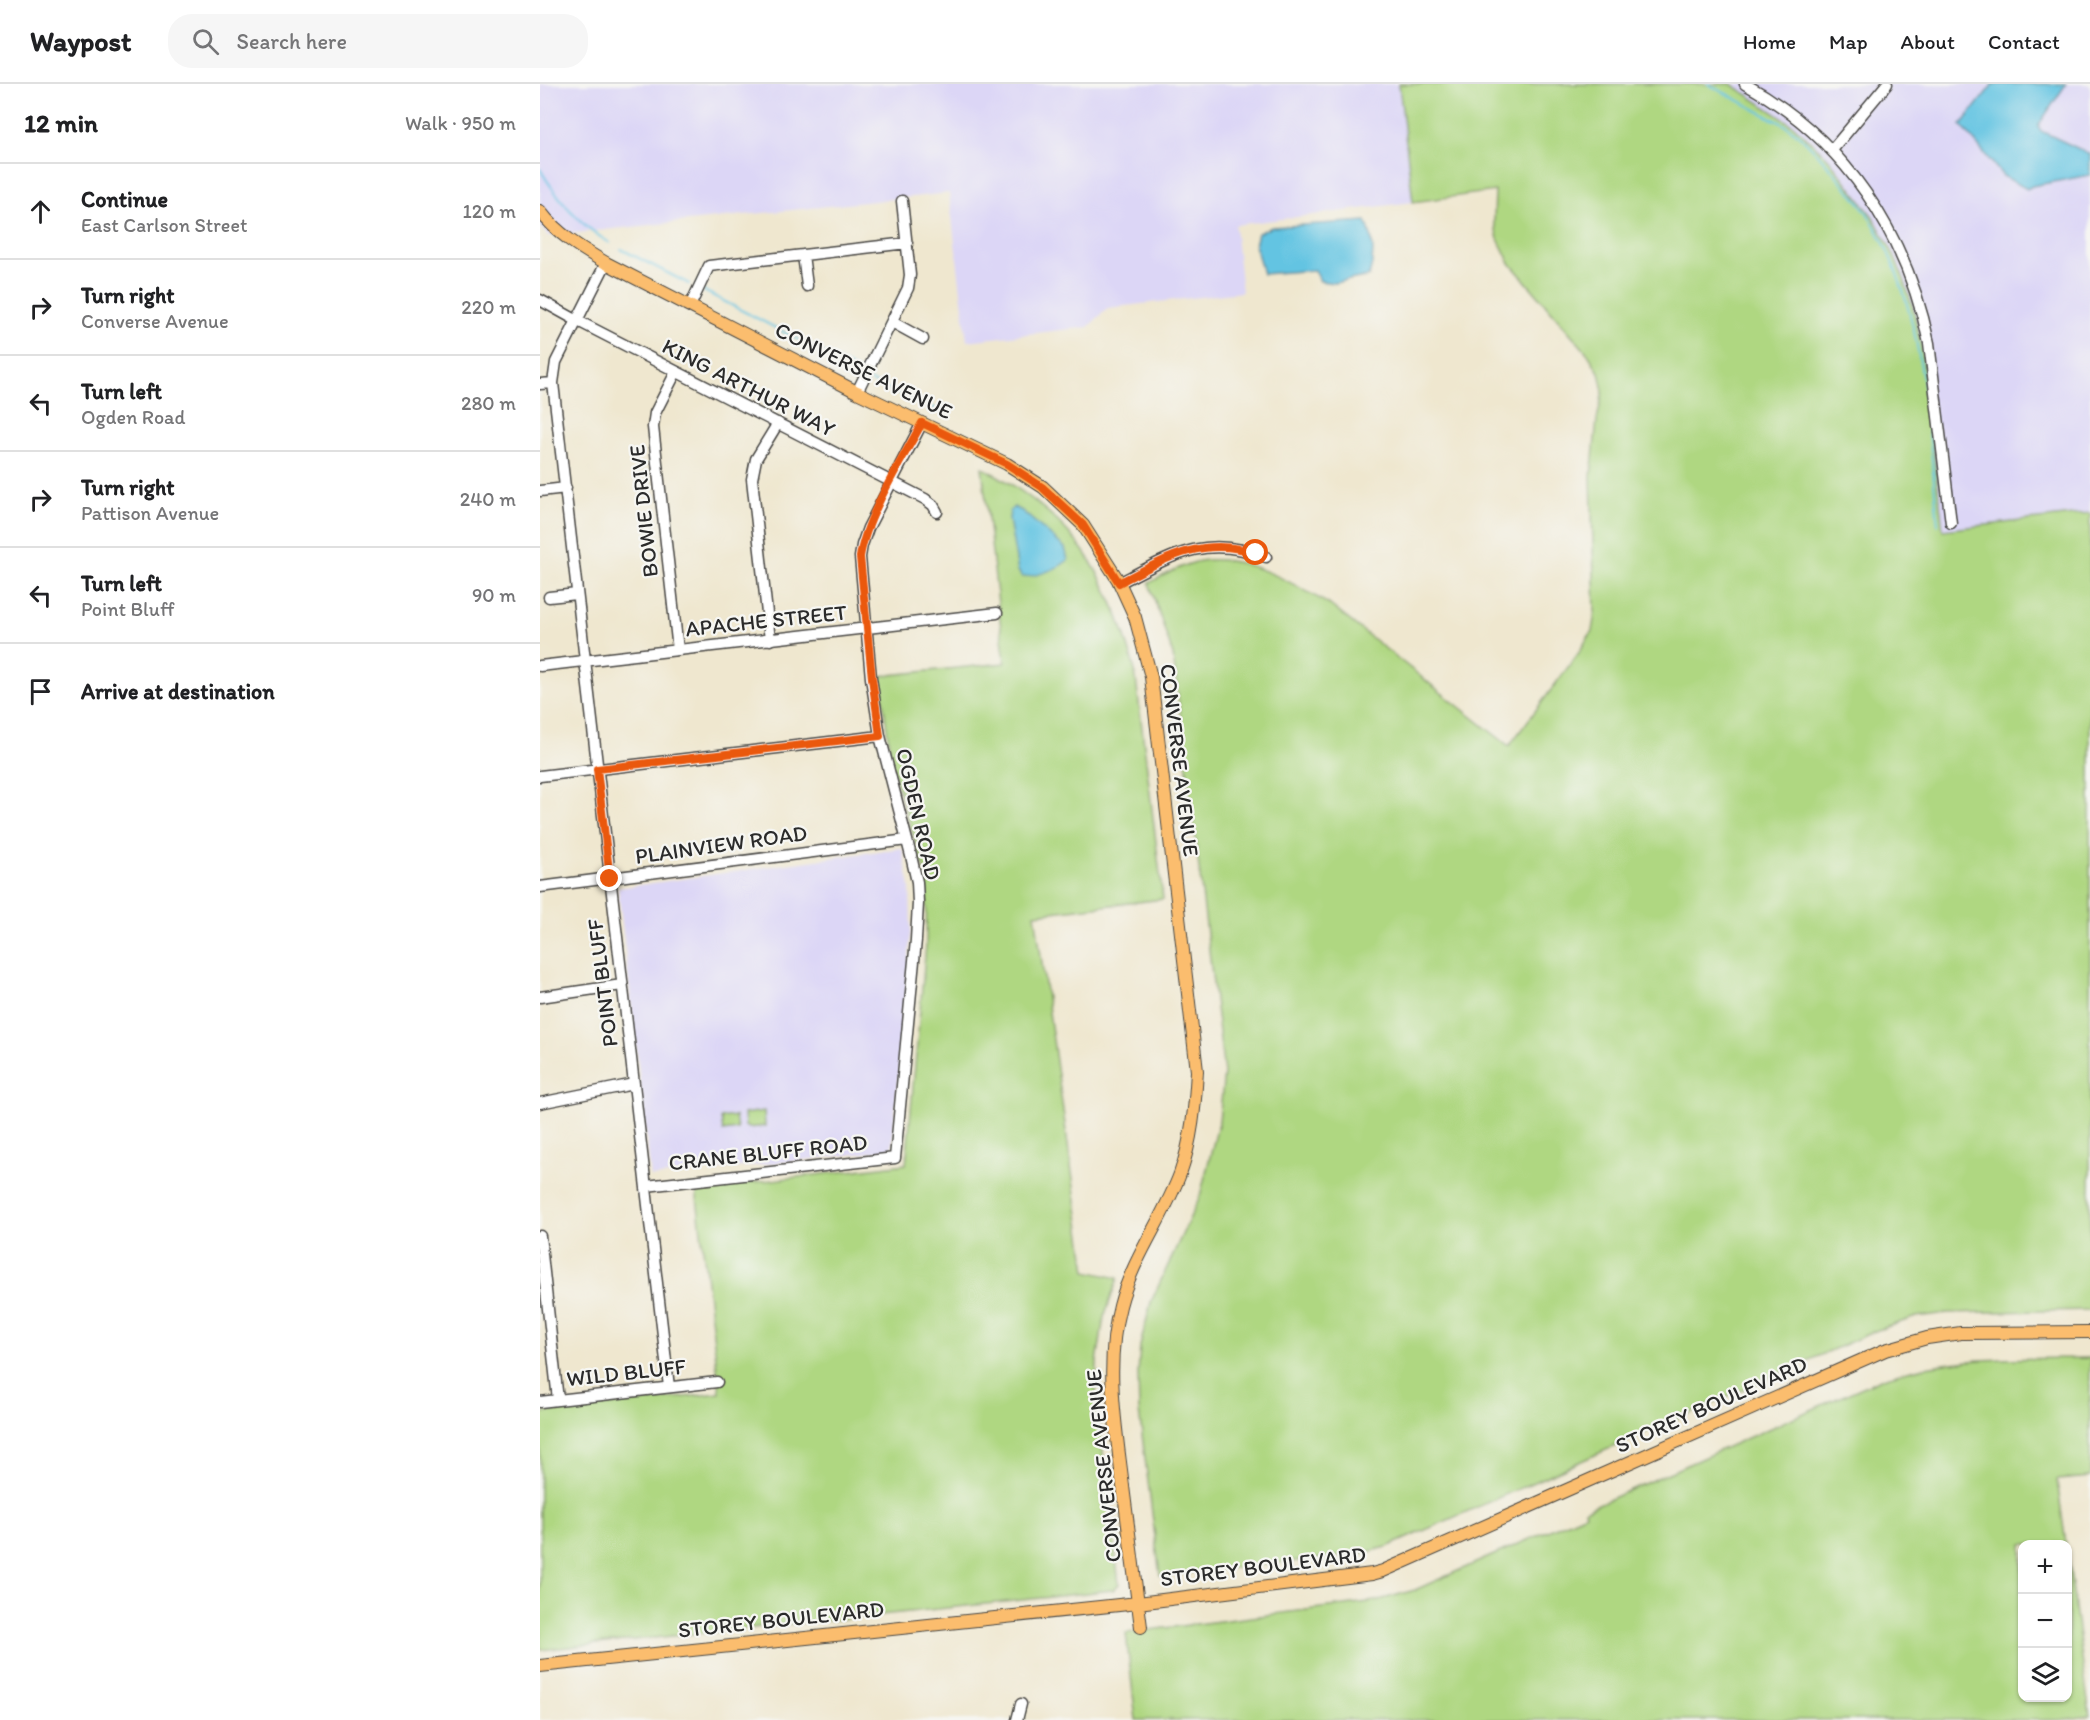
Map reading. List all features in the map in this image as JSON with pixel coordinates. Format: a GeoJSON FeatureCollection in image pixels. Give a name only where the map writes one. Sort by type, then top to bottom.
{"type":"FeatureCollection","features":[{"type":"Feature","properties":{"kind":"main road","name":"CONVERSE AVENUE"},"geometry":{"type":"LineString","coordinates":[[540,212],[560,232],[606,263],[857,392],[1007,464],[1042,487],[1083,525],[1119,583],[1135,617],[1151,677],[1197,1071],[1189,1143],[1183,1164],[1132,1274],[1120,1306],[1114,1340],[1112,1380],[1115,1423],[1141,1627]]}},
{"type":"Feature","properties":{"kind":"main road","name":"STOREY BOULEVARD"},"geometry":{"type":"LineString","coordinates":[[540,1666],[1138,1603],[1360,1576],[1383,1571],[1885,1350],[1927,1338],[1961,1333],[2090,1332]]}},
{"type":"Feature","properties":{"kind":"street"},"geometry":{"type":"LineString","coordinates":[[1746,84],[1767,96],[1803,123],[1832,150],[1884,218],[1905,261],[1923,313],[1929,343],[1951,523]]}},
{"type":"Feature","properties":{"kind":"street"},"geometry":{"type":"LineString","coordinates":[[1832,150],[1887,84]]}},
{"type":"Feature","properties":{"kind":"street"},"geometry":{"type":"LineString","coordinates":[[857,392],[908,288],[910,275],[902,201]]}},
{"type":"Feature","properties":{"kind":"street"},"geometry":{"type":"LineString","coordinates":[[690,306],[709,266],[907,243]]}},
{"type":"Feature","properties":{"kind":"street"},"geometry":{"type":"LineString","coordinates":[[803,255],[807,286]]}},
{"type":"Feature","properties":{"kind":"street","name":"POINT BLUFF"},"geometry":{"type":"LineString","coordinates":[[606,263],[556,362],[553,383],[669,1387]]}},
{"type":"Feature","properties":{"kind":"street","name":"KING ARTHUR WAY"},"geometry":{"type":"LineString","coordinates":[[540,300],[576,321],[925,499],[933,505],[937,512]]}},
{"type":"Feature","properties":{"kind":"street"},"geometry":{"type":"LineString","coordinates":[[892,321],[923,339]]}},
{"type":"Feature","properties":{"kind":"street","name":"BOWIE DRIVE"},"geometry":{"type":"LineString","coordinates":[[676,372],[655,413],[653,427],[678,650]]}},
{"type":"Feature","properties":{"kind":"street"},"geometry":{"type":"LineString","coordinates":[[540,384],[553,383]]}},
{"type":"Feature","properties":{"kind":"street"},"geometry":{"type":"LineString","coordinates":[[770,639],[752,479],[756,459],[778,423]]}},
{"type":"Feature","properties":{"kind":"street","name":"OGDEN ROAD"},"geometry":{"type":"LineString","coordinates":[[896,1158],[918,923],[917,882],[880,736],[860,570],[862,544],[890,482],[922,423]]}},
{"type":"Feature","properties":{"kind":"street"},"geometry":{"type":"LineString","coordinates":[[540,490],[566,488]]}},
{"type":"Feature","properties":{"kind":"street"},"geometry":{"type":"LineString","coordinates":[[1119,583],[1163,559],[1203,548],[1217,546],[1242,549],[1266,557]]}},
{"type":"Feature","properties":{"kind":"street"},"geometry":{"type":"LineString","coordinates":[[549,597],[577,594]]}},
{"type":"Feature","properties":{"kind":"street","name":"APACHE STREET"},"geometry":{"type":"LineString","coordinates":[[540,666],[997,613]]}},
{"type":"Feature","properties":{"kind":"street"},"geometry":{"type":"LineString","coordinates":[[540,776],[880,736]]}},
{"type":"Feature","properties":{"kind":"street","name":"PLAINVIEW ROAD"},"geometry":{"type":"LineString","coordinates":[[540,887],[907,840]]}},
{"type":"Feature","properties":{"kind":"street"},"geometry":{"type":"LineString","coordinates":[[540,997],[622,985]]}},
{"type":"Feature","properties":{"kind":"street"},"geometry":{"type":"LineString","coordinates":[[540,1103],[634,1084]]}},
{"type":"Feature","properties":{"kind":"street","name":"CRANE BLUFF ROAD"},"geometry":{"type":"LineString","coordinates":[[646,1186],[896,1158]]}},
{"type":"Feature","properties":{"kind":"street"},"geometry":{"type":"LineString","coordinates":[[540,1236],[558,1400]]}},
{"type":"Feature","properties":{"kind":"street","name":"WILD BLUFF"},"geometry":{"type":"LineString","coordinates":[[540,1402],[717,1382]]}},
{"type":"Feature","properties":{"kind":"street"},"geometry":{"type":"LineString","coordinates":[[1017,1720],[1022,1704]]}},
{"type":"Feature","properties":{"kind":"shaded area"},"geometry":{"type":"Polygon","coordinates":[[[540,84],[1399,84],[1413,202],[1235,225],[1242,292],[1108,308],[1088,327],[967,341],[949,193],[548,236],[540,226],[540,84]]]}},
{"type":"Feature","properties":{"kind":"shaded area"},"geometry":{"type":"Polygon","coordinates":[[[1731,84],[2090,84],[2090,513],[1943,530],[1922,347],[1914,311],[1892,251],[1811,140],[1793,125],[1731,84]]]}},
{"type":"Feature","properties":{"kind":"shaded area"},"geometry":{"type":"Polygon","coordinates":[[[902,848],[910,887],[911,931],[892,1147],[883,1151],[651,1177],[618,888],[902,848]]]}},
{"type":"Feature","properties":{"kind":"green space"},"geometry":{"type":"Polygon","coordinates":[[[1399,84],[1731,84],[1793,125],[1828,158],[1873,217],[1892,251],[1914,311],[1922,347],[1943,530],[2090,513],[2090,1310],[1948,1313],[1916,1317],[1875,1331],[1387,1547],[1359,1554],[1160,1576],[1139,1411],[1140,1346],[1151,1302],[1200,1196],[1219,1121],[1224,1073],[1173,655],[1149,583],[1186,565],[1200,561],[1234,562],[1268,572],[1330,605],[1509,746],[1578,654],[1592,631],[1595,613],[1591,477],[1597,420],[1603,391],[1599,372],[1588,354],[1510,263],[1498,239],[1494,222],[1495,191],[1413,202],[1399,84]]]}},
{"type":"Feature","properties":{"kind":"green space"},"geometry":{"type":"Polygon","coordinates":[[[982,467],[1040,505],[1063,527],[1083,550],[1113,605],[1135,671],[1163,899],[1035,914],[1086,1271],[1118,1278],[1104,1317],[1097,1362],[1096,1394],[1119,1584],[1113,1590],[540,1650],[540,1413],[720,1393],[696,1189],[906,1164],[926,945],[927,878],[892,768],[880,676],[1005,663],[982,467]]]}},
{"type":"Feature","properties":{"kind":"green space"},"geometry":{"type":"Polygon","coordinates":[[[764,1111],[765,1126],[748,1128],[745,1126],[744,1114],[764,1111]]]}},
{"type":"Feature","properties":{"kind":"green space"},"geometry":{"type":"Polygon","coordinates":[[[735,1116],[737,1129],[723,1131],[721,1118],[735,1116]]]}},
{"type":"Feature","properties":{"kind":"green space"},"geometry":{"type":"Polygon","coordinates":[[[2090,1358],[2090,1477],[2057,1480],[2065,1540],[2018,1540],[2018,1702],[2072,1702],[2072,1585],[2090,1716],[2060,1720],[1136,1720],[1126,1633],[1376,1601],[1415,1590],[1586,1514],[1585,1510],[1883,1378],[1934,1365],[2011,1359],[2090,1358]]]}},
{"type":"Feature","properties":{"kind":"water"},"geometry":{"type":"Polygon","coordinates":[[[1993,84],[2066,84],[2038,126],[2041,131],[2090,154],[2090,175],[2032,186],[2027,189],[2003,176],[1961,125],[1993,84]]]}},
{"type":"Feature","properties":{"kind":"water"},"geometry":{"type":"Polygon","coordinates":[[[1366,221],[1373,248],[1369,276],[1334,283],[1320,281],[1315,270],[1263,274],[1255,245],[1258,233],[1272,227],[1366,221]]]}},
{"type":"Feature","properties":{"kind":"water"},"geometry":{"type":"Polygon","coordinates":[[[1014,507],[1022,511],[1065,548],[1068,560],[1046,572],[1022,577],[1018,571],[1009,519],[1010,511],[1014,507]]]}},
{"type":"Feature","properties":{"kind":"waterway"},"geometry":{"type":"LineString","coordinates":[[1708,84],[1771,118]]}},
{"type":"Feature","properties":{"kind":"waterway"},"geometry":{"type":"LineString","coordinates":[[1770,118],[1796,133],[1819,155],[1863,207],[1887,249],[1901,286],[1920,364],[1938,525]]}},
{"type":"Feature","properties":{"kind":"waterway"},"geometry":{"type":"LineString","coordinates":[[540,169],[570,211],[610,243]]}},
{"type":"Feature","properties":{"kind":"waterway"},"geometry":{"type":"LineString","coordinates":[[621,249],[689,284]]}},
{"type":"Feature","properties":{"kind":"waterway"},"geometry":{"type":"LineString","coordinates":[[704,291],[859,371]]}},
{"type":"Feature","properties":{"kind":"waterway"},"geometry":{"type":"LineString","coordinates":[[870,381],[941,411]]}},
{"type":"Feature","properties":{"kind":"route"},"geometry":{"type":"LineString","coordinates":[[610,879],[597,769],[880,736],[860,557],[868,528],[922,423],[1007,464],[1042,487],[1083,525],[1119,583],[1163,559],[1188,551],[1217,546],[1256,553]]}}]}
